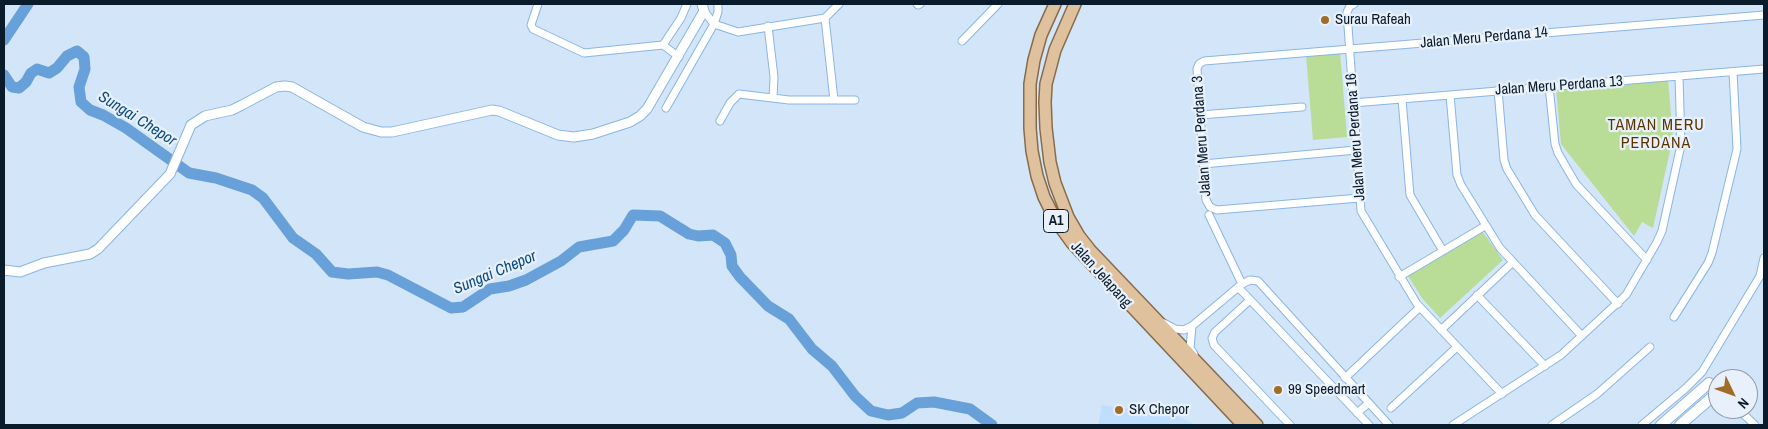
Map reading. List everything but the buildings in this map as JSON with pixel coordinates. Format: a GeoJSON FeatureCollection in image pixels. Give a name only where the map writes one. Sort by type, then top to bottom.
{"type":"FeatureCollection","features":[{"type":"Feature","properties":{"kind":"main road","name":"Jalan Jelapang"},"geometry":{"type":"LineString","coordinates":[[1055,4],[1041,35],[1030,84],[1032,151],[1044,197],[1056,221],[1077,249],[1243,425]]}},
{"type":"Feature","properties":{"kind":"main road","name":"Jalan Jelapang"},"geometry":{"type":"LineString","coordinates":[[1074,4],[1055,50],[1046,84],[1046,128],[1050,162],[1068,217],[1079,236],[1153,317],[1257,425]]}},
{"type":"Feature","properties":{"kind":"main road"},"geometry":{"type":"LineString","coordinates":[[1055,50],[1083,4]]}},
{"type":"Feature","properties":{"kind":"main road"},"geometry":{"type":"LineString","coordinates":[[1661,425],[1708,383]]}},
{"type":"Feature","properties":{"kind":"main road"},"geometry":{"type":"LineString","coordinates":[[1680,425],[1708,401]]}},
{"type":"Feature","properties":{"kind":"main road"},"geometry":{"type":"LineString","coordinates":[[1694,413],[1708,407]]}},
{"type":"Feature","properties":{"kind":"street"},"geometry":{"type":"LineString","coordinates":[[538,4],[531,25],[533,29],[584,53],[663,45],[679,57]]}},
{"type":"Feature","properties":{"kind":"street"},"geometry":{"type":"LineString","coordinates":[[663,45],[681,18],[687,4]]}},
{"type":"Feature","properties":{"kind":"street"},"geometry":{"type":"LineString","coordinates":[[666,108],[714,24],[718,12],[718,4]]}},
{"type":"Feature","properties":{"kind":"street"},"geometry":{"type":"LineString","coordinates":[[703,7],[714,24],[738,32],[825,18],[839,4]]}},
{"type":"Feature","properties":{"kind":"street"},"geometry":{"type":"LineString","coordinates":[[962,41],[998,4]]}},
{"type":"Feature","properties":{"kind":"street","name":"Jalan Meru Perdana 16"},"geometry":{"type":"LineString","coordinates":[[1354,4],[1350,6],[1347,12],[1362,215],[1420,307],[1502,394]]}},
{"type":"Feature","properties":{"kind":"street"},"geometry":{"type":"LineString","coordinates":[[4,270],[20,272],[44,263],[90,254],[98,249],[170,174],[180,154],[187,133],[197,120],[205,116],[232,110],[276,87],[292,87],[363,127],[380,132],[392,132],[492,110],[500,111],[558,135],[574,137],[593,134],[630,122],[644,113],[679,57],[703,7]]}},
{"type":"Feature","properties":{"kind":"street","name":"Jalan Meru Perdana 14"},"geometry":{"type":"LineString","coordinates":[[1204,61],[1764,15]]}},
{"type":"Feature","properties":{"kind":"street"},"geometry":{"type":"LineString","coordinates":[[825,18],[834,100]]}},
{"type":"Feature","properties":{"kind":"street"},"geometry":{"type":"LineString","coordinates":[[768,26],[774,77],[773,98]]}},
{"type":"Feature","properties":{"kind":"street","name":"Jalan Meru Perdana 3"},"geometry":{"type":"LineString","coordinates":[[1204,61],[1199,64],[1197,69],[1206,200],[1210,207],[1217,210],[1360,198]]}},
{"type":"Feature","properties":{"kind":"street","name":"Jalan Meru Perdana 13"},"geometry":{"type":"LineString","coordinates":[[1353,103],[1764,69]]}},
{"type":"Feature","properties":{"kind":"street"},"geometry":{"type":"LineString","coordinates":[[1674,317],[1710,258],[1724,200],[1737,144],[1733,72]]}},
{"type":"Feature","properties":{"kind":"street"},"geometry":{"type":"LineString","coordinates":[[1453,425],[1561,355],[1626,295],[1662,231],[1681,145],[1679,76]]}},
{"type":"Feature","properties":{"kind":"street"},"geometry":{"type":"LineString","coordinates":[[1549,86],[1554,144],[1558,153],[1576,184],[1647,260]]}},
{"type":"Feature","properties":{"kind":"street"},"geometry":{"type":"LineString","coordinates":[[1498,90],[1504,160],[1507,169],[1535,215],[1618,304]]}},
{"type":"Feature","properties":{"kind":"street"},"geometry":{"type":"LineString","coordinates":[[720,121],[730,103],[739,94],[773,98],[855,100]]}},
{"type":"Feature","properties":{"kind":"street"},"geometry":{"type":"LineString","coordinates":[[1450,95],[1458,180],[1496,244],[1582,336]]}},
{"type":"Feature","properties":{"kind":"street"},"geometry":{"type":"LineString","coordinates":[[1402,99],[1410,195],[1444,251]]}},
{"type":"Feature","properties":{"kind":"street"},"geometry":{"type":"LineString","coordinates":[[1200,114],[1302,107]]}},
{"type":"Feature","properties":{"kind":"street"},"geometry":{"type":"LineString","coordinates":[[1203,164],[1356,150]]}},
{"type":"Feature","properties":{"kind":"street"},"geometry":{"type":"LineString","coordinates":[[1208,215],[1240,285],[1250,300],[1369,425]]}},
{"type":"Feature","properties":{"kind":"street"},"geometry":{"type":"LineString","coordinates":[[1400,277],[1485,226]]}},
{"type":"Feature","properties":{"kind":"street"},"geometry":{"type":"LineString","coordinates":[[1642,425],[1702,372],[1760,276],[1764,258]]}},
{"type":"Feature","properties":{"kind":"street"},"geometry":{"type":"LineString","coordinates":[[1441,330],[1513,262]]}},
{"type":"Feature","properties":{"kind":"street"},"geometry":{"type":"LineString","coordinates":[[1153,317],[1175,329],[1184,330],[1192,326],[1240,285],[1250,280],[1258,282],[1389,425]]}},
{"type":"Feature","properties":{"kind":"street"},"geometry":{"type":"LineString","coordinates":[[1478,295],[1544,366]]}},
{"type":"Feature","properties":{"kind":"street"},"geometry":{"type":"LineString","coordinates":[[1250,300],[1215,332],[1212,338],[1214,344],[1290,425]]}},
{"type":"Feature","properties":{"kind":"street"},"geometry":{"type":"LineString","coordinates":[[1345,378],[1420,307]]}},
{"type":"Feature","properties":{"kind":"street"},"geometry":{"type":"LineString","coordinates":[[1192,326],[1190,348],[1198,362]]}},
{"type":"Feature","properties":{"kind":"street"},"geometry":{"type":"LineString","coordinates":[[1391,408],[1457,346]]}},
{"type":"Feature","properties":{"kind":"street"},"geometry":{"type":"LineString","coordinates":[[1552,425],[1597,394],[1650,347]]}},
{"type":"Feature","properties":{"kind":"street"},"geometry":{"type":"LineString","coordinates":[[1357,414],[1369,403]]}},
{"type":"Feature","properties":{"kind":"shaded area","name":"SK Chepor"},"geometry":{"type":"Polygon","coordinates":[[[1102,405],[1175,415],[1196,425],[1098,425],[1102,405]]]}},
{"type":"Feature","properties":{"kind":"green space"},"geometry":{"type":"Polygon","coordinates":[[[1340,52],[1347,137],[1313,140],[1306,55],[1340,52]]]}},
{"type":"Feature","properties":{"kind":"green space"},"geometry":{"type":"Polygon","coordinates":[[[1668,80],[1673,137],[1653,228],[1642,222],[1634,236],[1561,144],[1556,88],[1668,80]]]}},
{"type":"Feature","properties":{"kind":"green space"},"geometry":{"type":"Polygon","coordinates":[[[1482,231],[1503,260],[1440,318],[1422,298],[1406,273],[1482,231]]]}},
{"type":"Feature","properties":{"kind":"waterway","name":"Sungai Chepor"},"geometry":{"type":"LineString","coordinates":[[4,40],[28,4]]}},
{"type":"Feature","properties":{"kind":"waterway","name":"Sungai Chepor"},"geometry":{"type":"LineString","coordinates":[[4,75],[12,87],[19,88],[26,82],[31,73],[37,69],[49,73],[57,68],[67,56],[77,51],[84,57],[85,69],[79,87],[81,102],[90,110],[126,128],[189,173],[216,178],[252,190],[263,198],[293,238],[316,254],[332,272],[348,274],[377,272],[388,275],[451,308],[463,307],[490,289],[509,286],[526,280],[561,261],[579,247],[613,241],[624,230],[633,215],[660,216],[689,234],[698,236],[713,235],[725,243],[731,255],[732,266],[740,277],[768,306],[789,319],[812,349],[832,366],[855,396],[871,411],[888,415],[902,413],[917,403],[934,402],[970,409],[992,425]]}},
{"type":"Feature","properties":{"kind":"place","name":"Surau Rafeah"},"geometry":{"type":"Point","coordinates":[1325,20]}},
{"type":"Feature","properties":{"kind":"place","name":"99 Speedmart"},"geometry":{"type":"Point","coordinates":[1278,390]}},
{"type":"Feature","properties":{"kind":"place","name":"SK Chepor"},"geometry":{"type":"Point","coordinates":[1119,410]}},
{"type":"Feature","properties":{"kind":"district","name":"TAMAN MERU PERDANA"},"geometry":{"type":"Point","coordinates":[1656,135]}}]}
